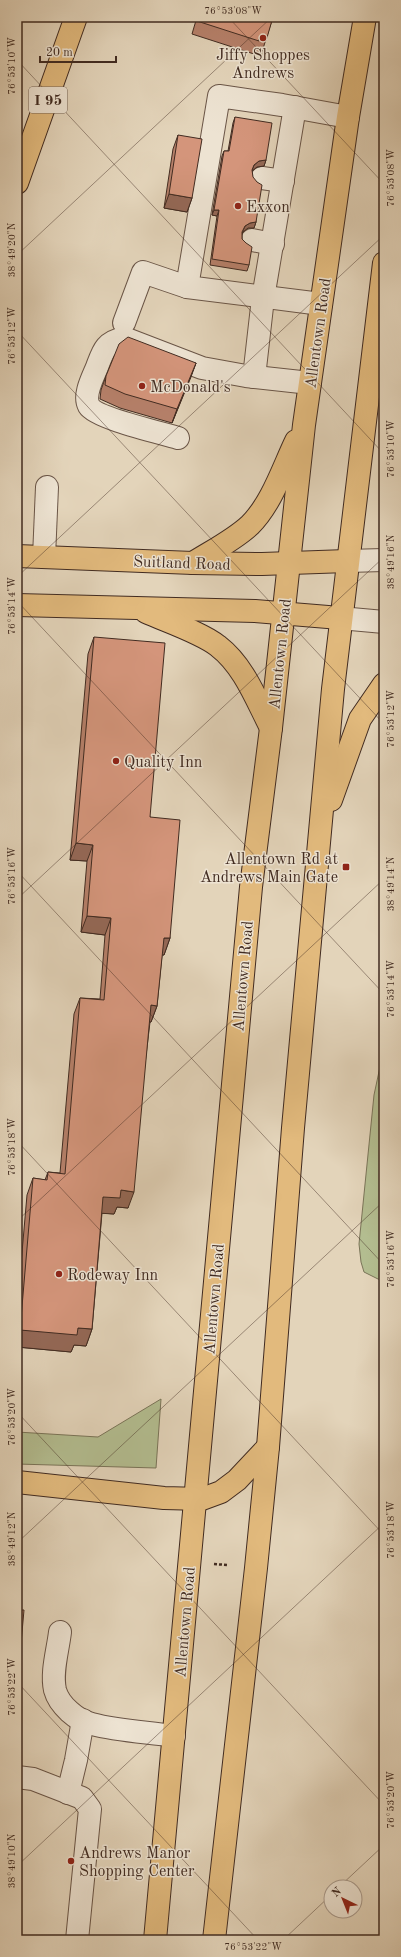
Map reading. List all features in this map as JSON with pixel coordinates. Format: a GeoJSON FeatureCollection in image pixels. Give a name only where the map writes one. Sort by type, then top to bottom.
{"type":"FeatureCollection","features":[{"type":"Feature","properties":{"kind":"main road","name":"I 95"},"geometry":{"type":"LineString","coordinates":[[17,182],[76,17]]}},
{"type":"Feature","properties":{"kind":"main road","name":"Allentown Road"},"geometry":{"type":"LineString","coordinates":[[156,1940],[194,1500],[250,895],[271,728],[304,425],[348,117],[366,17]]}},
{"type":"Feature","properties":{"kind":"main road"},"geometry":{"type":"LineString","coordinates":[[214,1940],[256,1568],[268,1447],[293,1128],[340,618],[384,263]]}},
{"type":"Feature","properties":{"kind":"main road"},"geometry":{"type":"LineString","coordinates":[[380,287],[384,318]]}},
{"type":"Feature","properties":{"kind":"main road"},"geometry":{"type":"LineString","coordinates":[[193,563],[250,525],[259,515],[304,425]]}},
{"type":"Feature","properties":{"kind":"main road","name":"Suitland Road"},"geometry":{"type":"LineString","coordinates":[[17,556],[193,563],[289,563],[347,561]]}},
{"type":"Feature","properties":{"kind":"main road"},"geometry":{"type":"LineString","coordinates":[[17,605],[255,611],[340,618]]}},
{"type":"Feature","properties":{"kind":"main road"},"geometry":{"type":"LineString","coordinates":[[138,608],[205,638],[217,645],[230,656],[240,668],[271,728]]}},
{"type":"Feature","properties":{"kind":"main road"},"geometry":{"type":"LineString","coordinates":[[320,831],[360,719],[384,684]]}},
{"type":"Feature","properties":{"kind":"main road"},"geometry":{"type":"LineString","coordinates":[[17,1482],[194,1500],[221,1492],[241,1476],[268,1447]]}},
{"type":"Feature","properties":{"kind":"street"},"geometry":{"type":"LineString","coordinates":[[187,287],[206,232],[216,172],[219,96],[348,117]]}},
{"type":"Feature","properties":{"kind":"street"},"geometry":{"type":"LineString","coordinates":[[250,376],[263,298],[262,242],[283,181],[295,108]]}},
{"type":"Feature","properties":{"kind":"street"},"geometry":{"type":"LineString","coordinates":[[262,178],[283,181]]}},
{"type":"Feature","properties":{"kind":"street"},"geometry":{"type":"LineString","coordinates":[[124,323],[143,272],[187,287],[263,298],[321,304]]}},
{"type":"Feature","properties":{"kind":"street"},"geometry":{"type":"LineString","coordinates":[[178,438],[113,418],[96,411],[89,406],[87,397],[92,380],[106,346],[114,340],[124,338],[202,368],[250,376],[310,383]]}},
{"type":"Feature","properties":{"kind":"street"},"geometry":{"type":"LineString","coordinates":[[44,557],[47,487]]}},
{"type":"Feature","properties":{"kind":"street"},"geometry":{"type":"LineString","coordinates":[[347,561],[384,560]]}},
{"type":"Feature","properties":{"kind":"street"},"geometry":{"type":"LineString","coordinates":[[340,618],[384,622]]}},
{"type":"Feature","properties":{"kind":"street"},"geometry":{"type":"LineString","coordinates":[[60,1632],[54,1679],[56,1691],[61,1702],[72,1713],[91,1724],[174,1736]]}},
{"type":"Feature","properties":{"kind":"street"},"geometry":{"type":"LineString","coordinates":[[68,1793],[83,1720]]}},
{"type":"Feature","properties":{"kind":"street"},"geometry":{"type":"LineString","coordinates":[[17,1777],[33,1779],[82,1798],[90,1809],[77,1940]]}},
{"type":"Feature","properties":{"kind":"path"},"geometry":{"type":"LineString","coordinates":[[209,1564],[227,1565]]}},
{"type":"Feature","properties":{"kind":"green space"},"geometry":{"type":"Polygon","coordinates":[[[384,1048],[384,1282],[364,1272],[359,1244],[374,1095],[384,1048]]]}},
{"type":"Feature","properties":{"kind":"green space"},"geometry":{"type":"Polygon","coordinates":[[[161,1399],[156,1468],[17,1464],[17,1432],[98,1437],[161,1399]]]}},
{"type":"Feature","properties":{"kind":"building"},"geometry":{"type":"Polygon","coordinates":[[[198,17],[273,17],[266,41],[259,39],[259,41],[197,21],[198,17]]]}},
{"type":"Feature","properties":{"kind":"building","name":"Exxon"},"geometry":{"type":"Polygon","coordinates":[[[235,117],[272,123],[266,160],[259,161],[254,165],[252,170],[253,177],[262,185],[256,222],[245,226],[242,232],[242,239],[252,247],[249,265],[212,259],[219,210],[214,210],[224,151],[229,151],[235,117]]]}},
{"type":"Feature","properties":{"kind":"building"},"geometry":{"type":"Polygon","coordinates":[[[178,135],[202,139],[192,198],[169,194],[178,135]]]}},
{"type":"Feature","properties":{"kind":"building","name":"McDonald's"},"geometry":{"type":"Polygon","coordinates":[[[128,337],[196,363],[177,409],[125,394],[105,385],[106,376],[119,344],[128,337]]]}},
{"type":"Feature","properties":{"kind":"building"},"geometry":{"type":"Polygon","coordinates":[[[94,637],[165,643],[150,817],[180,820],[170,938],[164,938],[157,1006],[151,1005],[134,1192],[121,1190],[120,1198],[103,1197],[92,1329],[78,1328],[77,1335],[20,1330],[33,1178],[47,1180],[48,1172],[65,1174],[80,998],[104,1000],[111,918],[87,916],[93,845],[76,843],[94,637]]]}},
{"type":"Feature","properties":{"kind":"building"},"geometry":{"type":"Polygon","coordinates":[[[17,1610],[24,1610],[18,1677],[17,1677],[17,1610]]]}},
{"type":"Feature","properties":{"kind":"place","name":"Jiffy Shoppes Andrews"},"geometry":{"type":"Point","coordinates":[263,38]}},
{"type":"Feature","properties":{"kind":"place","name":"Exxon"},"geometry":{"type":"Point","coordinates":[238,206]}},
{"type":"Feature","properties":{"kind":"place","name":"McDonald's"},"geometry":{"type":"Point","coordinates":[142,386]}},
{"type":"Feature","properties":{"kind":"place","name":"Quality Inn"},"geometry":{"type":"Point","coordinates":[116,761]}},
{"type":"Feature","properties":{"kind":"place","name":"Allentown Rd at Andrews Main Gate"},"geometry":{"type":"Point","coordinates":[346,867]}},
{"type":"Feature","properties":{"kind":"place","name":"Rodeway Inn"},"geometry":{"type":"Point","coordinates":[59,1274]}},
{"type":"Feature","properties":{"kind":"place","name":"Andrews Manor Shopping Center"},"geometry":{"type":"Point","coordinates":[71,1861]}}]}
